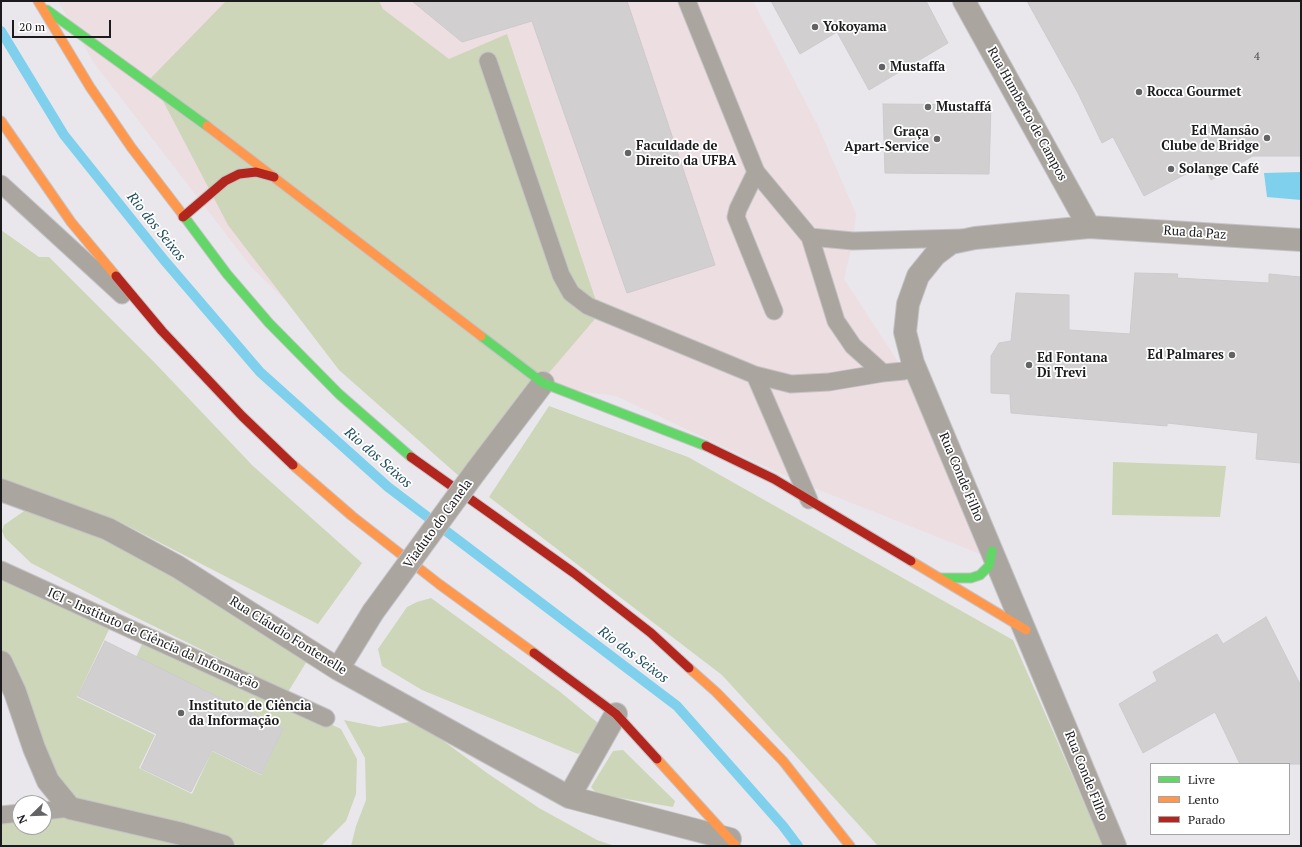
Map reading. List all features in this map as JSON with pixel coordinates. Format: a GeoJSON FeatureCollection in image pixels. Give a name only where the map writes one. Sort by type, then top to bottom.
{"type":"FeatureCollection","features":[{"type":"Feature","properties":{"kind":"main road"},"geometry":{"type":"LineString","coordinates":[[39,3],[201,121],[543,383],[701,444],[774,479],[1026,630]]}},
{"type":"Feature","properties":{"kind":"main road"},"geometry":{"type":"LineString","coordinates":[[39,3],[94,93],[131,147],[227,274],[269,323],[339,394],[402,451],[469,500],[574,573],[650,633],[716,692],[783,761],[850,846]]}},
{"type":"Feature","properties":{"kind":"main road"},"geometry":{"type":"LineString","coordinates":[[1,121],[71,222],[162,331],[242,416],[303,474],[352,516],[439,584],[616,714],[733,842]]}},
{"type":"Feature","properties":{"kind":"main road"},"geometry":{"type":"LineString","coordinates":[[183,217],[225,181],[239,174],[256,172],[275,178]]}},
{"type":"Feature","properties":{"kind":"main road"},"geometry":{"type":"LineString","coordinates":[[940,578],[971,578],[980,575],[988,566],[992,551]]}},
{"type":"Feature","properties":{"kind":"street","name":"Rua Humberto de Campos"},"geometry":{"type":"LineString","coordinates":[[964,1],[1089,227]]}},
{"type":"Feature","properties":{"kind":"street","name":"Rua Conde Filho"},"geometry":{"type":"LineString","coordinates":[[1089,227],[975,238],[951,243],[935,255],[918,276],[908,304],[905,332],[913,363],[1026,630],[1115,846]]}},
{"type":"Feature","properties":{"kind":"street","name":"Rua da Paz"},"geometry":{"type":"LineString","coordinates":[[1089,227],[1301,240]]}},
{"type":"Feature","properties":{"kind":"street","name":"Viaduto do Canela"},"geometry":{"type":"LineString","coordinates":[[338,669],[373,612],[476,471],[543,383]]}},
{"type":"Feature","properties":{"kind":"street","name":"Rua Cláudio Fontenelle"},"geometry":{"type":"LineString","coordinates":[[1,490],[108,529],[178,567],[338,669],[569,797],[733,842]]}},
{"type":"Feature","properties":{"kind":"street"},"geometry":{"type":"LineString","coordinates":[[1,662],[15,692],[34,748],[48,781],[70,808],[182,834],[223,846]]}},
{"type":"Feature","properties":{"kind":"street"},"geometry":{"type":"LineString","coordinates":[[569,797],[616,714]]}},
{"type":"Feature","properties":{"kind":"lane"},"geometry":{"type":"LineString","coordinates":[[686,1],[756,172],[810,237],[836,321],[853,346],[883,373]]}},
{"type":"Feature","properties":{"kind":"lane"},"geometry":{"type":"LineString","coordinates":[[488,61],[561,275],[571,292],[588,306],[755,375],[791,384],[829,382],[904,371],[913,363]]}},
{"type":"Feature","properties":{"kind":"lane"},"geometry":{"type":"LineString","coordinates":[[756,172],[736,216],[774,311]]}},
{"type":"Feature","properties":{"kind":"lane"},"geometry":{"type":"LineString","coordinates":[[1,184],[162,331]]}},
{"type":"Feature","properties":{"kind":"lane"},"geometry":{"type":"LineString","coordinates":[[810,237],[853,241],[975,238]]}},
{"type":"Feature","properties":{"kind":"lane"},"geometry":{"type":"LineString","coordinates":[[755,375],[809,500]]}},
{"type":"Feature","properties":{"kind":"lane","name":"ICI - Instituto de Ciência da Informação"},"geometry":{"type":"LineString","coordinates":[[1,570],[326,718]]}},
{"type":"Feature","properties":{"kind":"lane"},"geometry":{"type":"LineString","coordinates":[[52,810],[70,808]]}},
{"type":"Feature","properties":{"kind":"lane"},"geometry":{"type":"LineString","coordinates":[[1,815],[12,814]]}},
{"type":"Feature","properties":{"kind":"shaded area"},"geometry":{"type":"Polygon","coordinates":[[[58,1],[753,1],[818,126],[856,214],[853,241],[844,279],[904,371],[980,554],[794,480],[616,396],[563,389],[526,391],[436,447],[252,268],[94,63],[58,1]]]}},
{"type":"Feature","properties":{"kind":"green space"},"geometry":{"type":"Polygon","coordinates":[[[226,1],[379,1],[383,9],[449,59],[507,34],[600,313],[460,477],[339,370],[228,225],[151,78],[226,1]]]}},
{"type":"Feature","properties":{"kind":"green space"},"geometry":{"type":"Polygon","coordinates":[[[1,230],[39,257],[49,257],[154,362],[253,466],[362,563],[318,624],[116,520],[1,480],[1,230]]]}},
{"type":"Feature","properties":{"kind":"green space"},"geometry":{"type":"Polygon","coordinates":[[[549,406],[688,457],[1013,640],[1103,846],[878,846],[722,675],[489,497],[549,406]]]}},
{"type":"Feature","properties":{"kind":"green space"},"geometry":{"type":"Polygon","coordinates":[[[1113,462],[1226,466],[1220,517],[1112,515],[1113,462]]]}},
{"type":"Feature","properties":{"kind":"green space"},"geometry":{"type":"Polygon","coordinates":[[[27,509],[111,538],[315,648],[288,692],[123,611],[31,563],[5,538],[2,531],[4,525],[27,509]]]}},
{"type":"Feature","properties":{"kind":"green space"},"geometry":{"type":"Polygon","coordinates":[[[1,576],[112,623],[77,697],[155,735],[139,768],[192,794],[212,751],[261,775],[283,729],[136,657],[144,640],[341,729],[357,759],[356,794],[346,821],[321,846],[241,846],[74,804],[53,779],[21,691],[1,649],[1,576]]]}},
{"type":"Feature","properties":{"kind":"green space"},"geometry":{"type":"Polygon","coordinates":[[[431,598],[559,691],[598,723],[596,735],[586,748],[578,754],[422,690],[382,666],[378,649],[407,607],[431,598]]]}},
{"type":"Feature","properties":{"kind":"green space"},"geometry":{"type":"Polygon","coordinates":[[[344,720],[379,727],[409,722],[434,734],[487,773],[539,808],[597,840],[615,846],[351,846],[356,826],[366,800],[365,758],[344,720]]]}},
{"type":"Feature","properties":{"kind":"green space"},"geometry":{"type":"Polygon","coordinates":[[[623,750],[675,801],[673,807],[597,794],[591,787],[613,751],[623,750]]]}},
{"type":"Feature","properties":{"kind":"green space"},"geometry":{"type":"Polygon","coordinates":[[[69,811],[212,846],[1,846],[1,817],[12,816],[12,835],[52,835],[52,812],[69,811]]]}},
{"type":"Feature","properties":{"kind":"water"},"geometry":{"type":"Polygon","coordinates":[[[1301,172],[1301,200],[1267,197],[1264,173],[1301,172]]]}},
{"type":"Feature","properties":{"kind":"building","name":"Faculdade de Direito da UFBA"},"geometry":{"type":"Polygon","coordinates":[[[412,1],[627,1],[715,265],[627,293],[532,21],[462,42],[412,1]]]}},
{"type":"Feature","properties":{"kind":"building"},"geometry":{"type":"Polygon","coordinates":[[[771,1],[926,1],[948,43],[869,90],[837,32],[800,54],[771,1]]]}},
{"type":"Feature","properties":{"kind":"building"},"geometry":{"type":"Polygon","coordinates":[[[1027,1],[1301,1],[1301,156],[1253,156],[1211,180],[1203,165],[1144,196],[1113,137],[1102,143],[1078,93],[1027,1]]]}},
{"type":"Feature","properties":{"kind":"building","name":"Graça Apart-Service"},"geometry":{"type":"Polygon","coordinates":[[[883,104],[991,105],[989,174],[885,173],[883,104]]]}},
{"type":"Feature","properties":{"kind":"building"},"geometry":{"type":"Polygon","coordinates":[[[1135,273],[1178,274],[1177,278],[1269,283],[1269,274],[1301,277],[1301,463],[1256,459],[1258,433],[1167,423],[1167,426],[1011,413],[1010,394],[991,393],[991,356],[999,343],[1011,341],[1016,293],[1069,295],[1069,330],[1130,334],[1135,273]]]}},
{"type":"Feature","properties":{"kind":"building"},"geometry":{"type":"Polygon","coordinates":[[[1266,617],[1301,686],[1301,764],[1240,763],[1215,712],[1143,753],[1119,704],[1157,681],[1153,672],[1217,634],[1223,644],[1266,617]]]}},
{"type":"Feature","properties":{"kind":"building","name":"Instituto de Ciência da Informação"},"geometry":{"type":"Polygon","coordinates":[[[105,641],[283,729],[261,774],[212,750],[191,792],[141,768],[157,734],[78,696],[105,641]]]}},
{"type":"Feature","properties":{"kind":"waterway","name":"Rio dos Seixos"},"geometry":{"type":"LineString","coordinates":[[1,31],[64,135],[164,260],[260,372],[388,487],[677,706],[783,826],[798,846]]}},
{"type":"Feature","properties":{"kind":"traffic: fast"},"geometry":{"type":"LineString","coordinates":[[47,10],[207,126]]}},
{"type":"Feature","properties":{"kind":"traffic: fast"},"geometry":{"type":"LineString","coordinates":[[183,215],[227,274],[269,323],[339,394],[411,457]]}},
{"type":"Feature","properties":{"kind":"traffic: fast"},"geometry":{"type":"LineString","coordinates":[[481,336],[543,383],[706,446]]}},
{"type":"Feature","properties":{"kind":"traffic: fast"},"geometry":{"type":"LineString","coordinates":[[940,578],[971,578],[980,575],[989,566],[992,551]]}},
{"type":"Feature","properties":{"kind":"traffic: slow"},"geometry":{"type":"LineString","coordinates":[[38,1],[90,87],[131,147],[183,215]]}},
{"type":"Feature","properties":{"kind":"traffic: slow"},"geometry":{"type":"LineString","coordinates":[[1,121],[71,222],[116,276]]}},
{"type":"Feature","properties":{"kind":"traffic: slow"},"geometry":{"type":"LineString","coordinates":[[207,126],[481,336]]}},
{"type":"Feature","properties":{"kind":"traffic: slow"},"geometry":{"type":"LineString","coordinates":[[293,465],[352,516],[439,584],[534,653]]}},
{"type":"Feature","properties":{"kind":"traffic: slow"},"geometry":{"type":"LineString","coordinates":[[911,561],[1026,630]]}},
{"type":"Feature","properties":{"kind":"traffic: slow"},"geometry":{"type":"LineString","coordinates":[[689,668],[716,692],[783,761],[850,846]]}},
{"type":"Feature","properties":{"kind":"traffic: slow"},"geometry":{"type":"LineString","coordinates":[[657,759],[736,846]]}},
{"type":"Feature","properties":{"kind":"traffic: jam"},"geometry":{"type":"LineString","coordinates":[[183,217],[225,181],[239,174],[256,172],[274,177]]}},
{"type":"Feature","properties":{"kind":"traffic: jam"},"geometry":{"type":"LineString","coordinates":[[116,276],[162,331],[242,416],[293,465]]}},
{"type":"Feature","properties":{"kind":"traffic: jam"},"geometry":{"type":"LineString","coordinates":[[706,446],[774,479],[911,561]]}},
{"type":"Feature","properties":{"kind":"traffic: jam"},"geometry":{"type":"LineString","coordinates":[[411,457],[574,573],[651,633],[689,668]]}},
{"type":"Feature","properties":{"kind":"traffic: jam"},"geometry":{"type":"LineString","coordinates":[[534,653],[616,714],[657,759]]}},
{"type":"Feature","properties":{"kind":"place","name":"Yokoyama"},"geometry":{"type":"Point","coordinates":[815,27]}},
{"type":"Feature","properties":{"kind":"place","name":"Mustaffa"},"geometry":{"type":"Point","coordinates":[882,67]}},
{"type":"Feature","properties":{"kind":"place","name":"Rocca Gourmet"},"geometry":{"type":"Point","coordinates":[1139,92]}},
{"type":"Feature","properties":{"kind":"place","name":"Mustaffá"},"geometry":{"type":"Point","coordinates":[928,107]}},
{"type":"Feature","properties":{"kind":"place","name":"Ed Mansão Clube de Bridge"},"geometry":{"type":"Point","coordinates":[1267,138]}},
{"type":"Feature","properties":{"kind":"place","name":"Graça Apart-Service"},"geometry":{"type":"Point","coordinates":[937,139]}},
{"type":"Feature","properties":{"kind":"place","name":"Faculdade de Direito da UFBA"},"geometry":{"type":"Point","coordinates":[628,153]}},
{"type":"Feature","properties":{"kind":"place","name":"Solange Café"},"geometry":{"type":"Point","coordinates":[1171,169]}},
{"type":"Feature","properties":{"kind":"place","name":"Ed Palmares"},"geometry":{"type":"Point","coordinates":[1232,355]}},
{"type":"Feature","properties":{"kind":"place","name":"Ed Fontana Di Trevi"},"geometry":{"type":"Point","coordinates":[1029,365]}},
{"type":"Feature","properties":{"kind":"place","name":"Instituto de Ciência da Informação"},"geometry":{"type":"Point","coordinates":[181,713]}}]}
